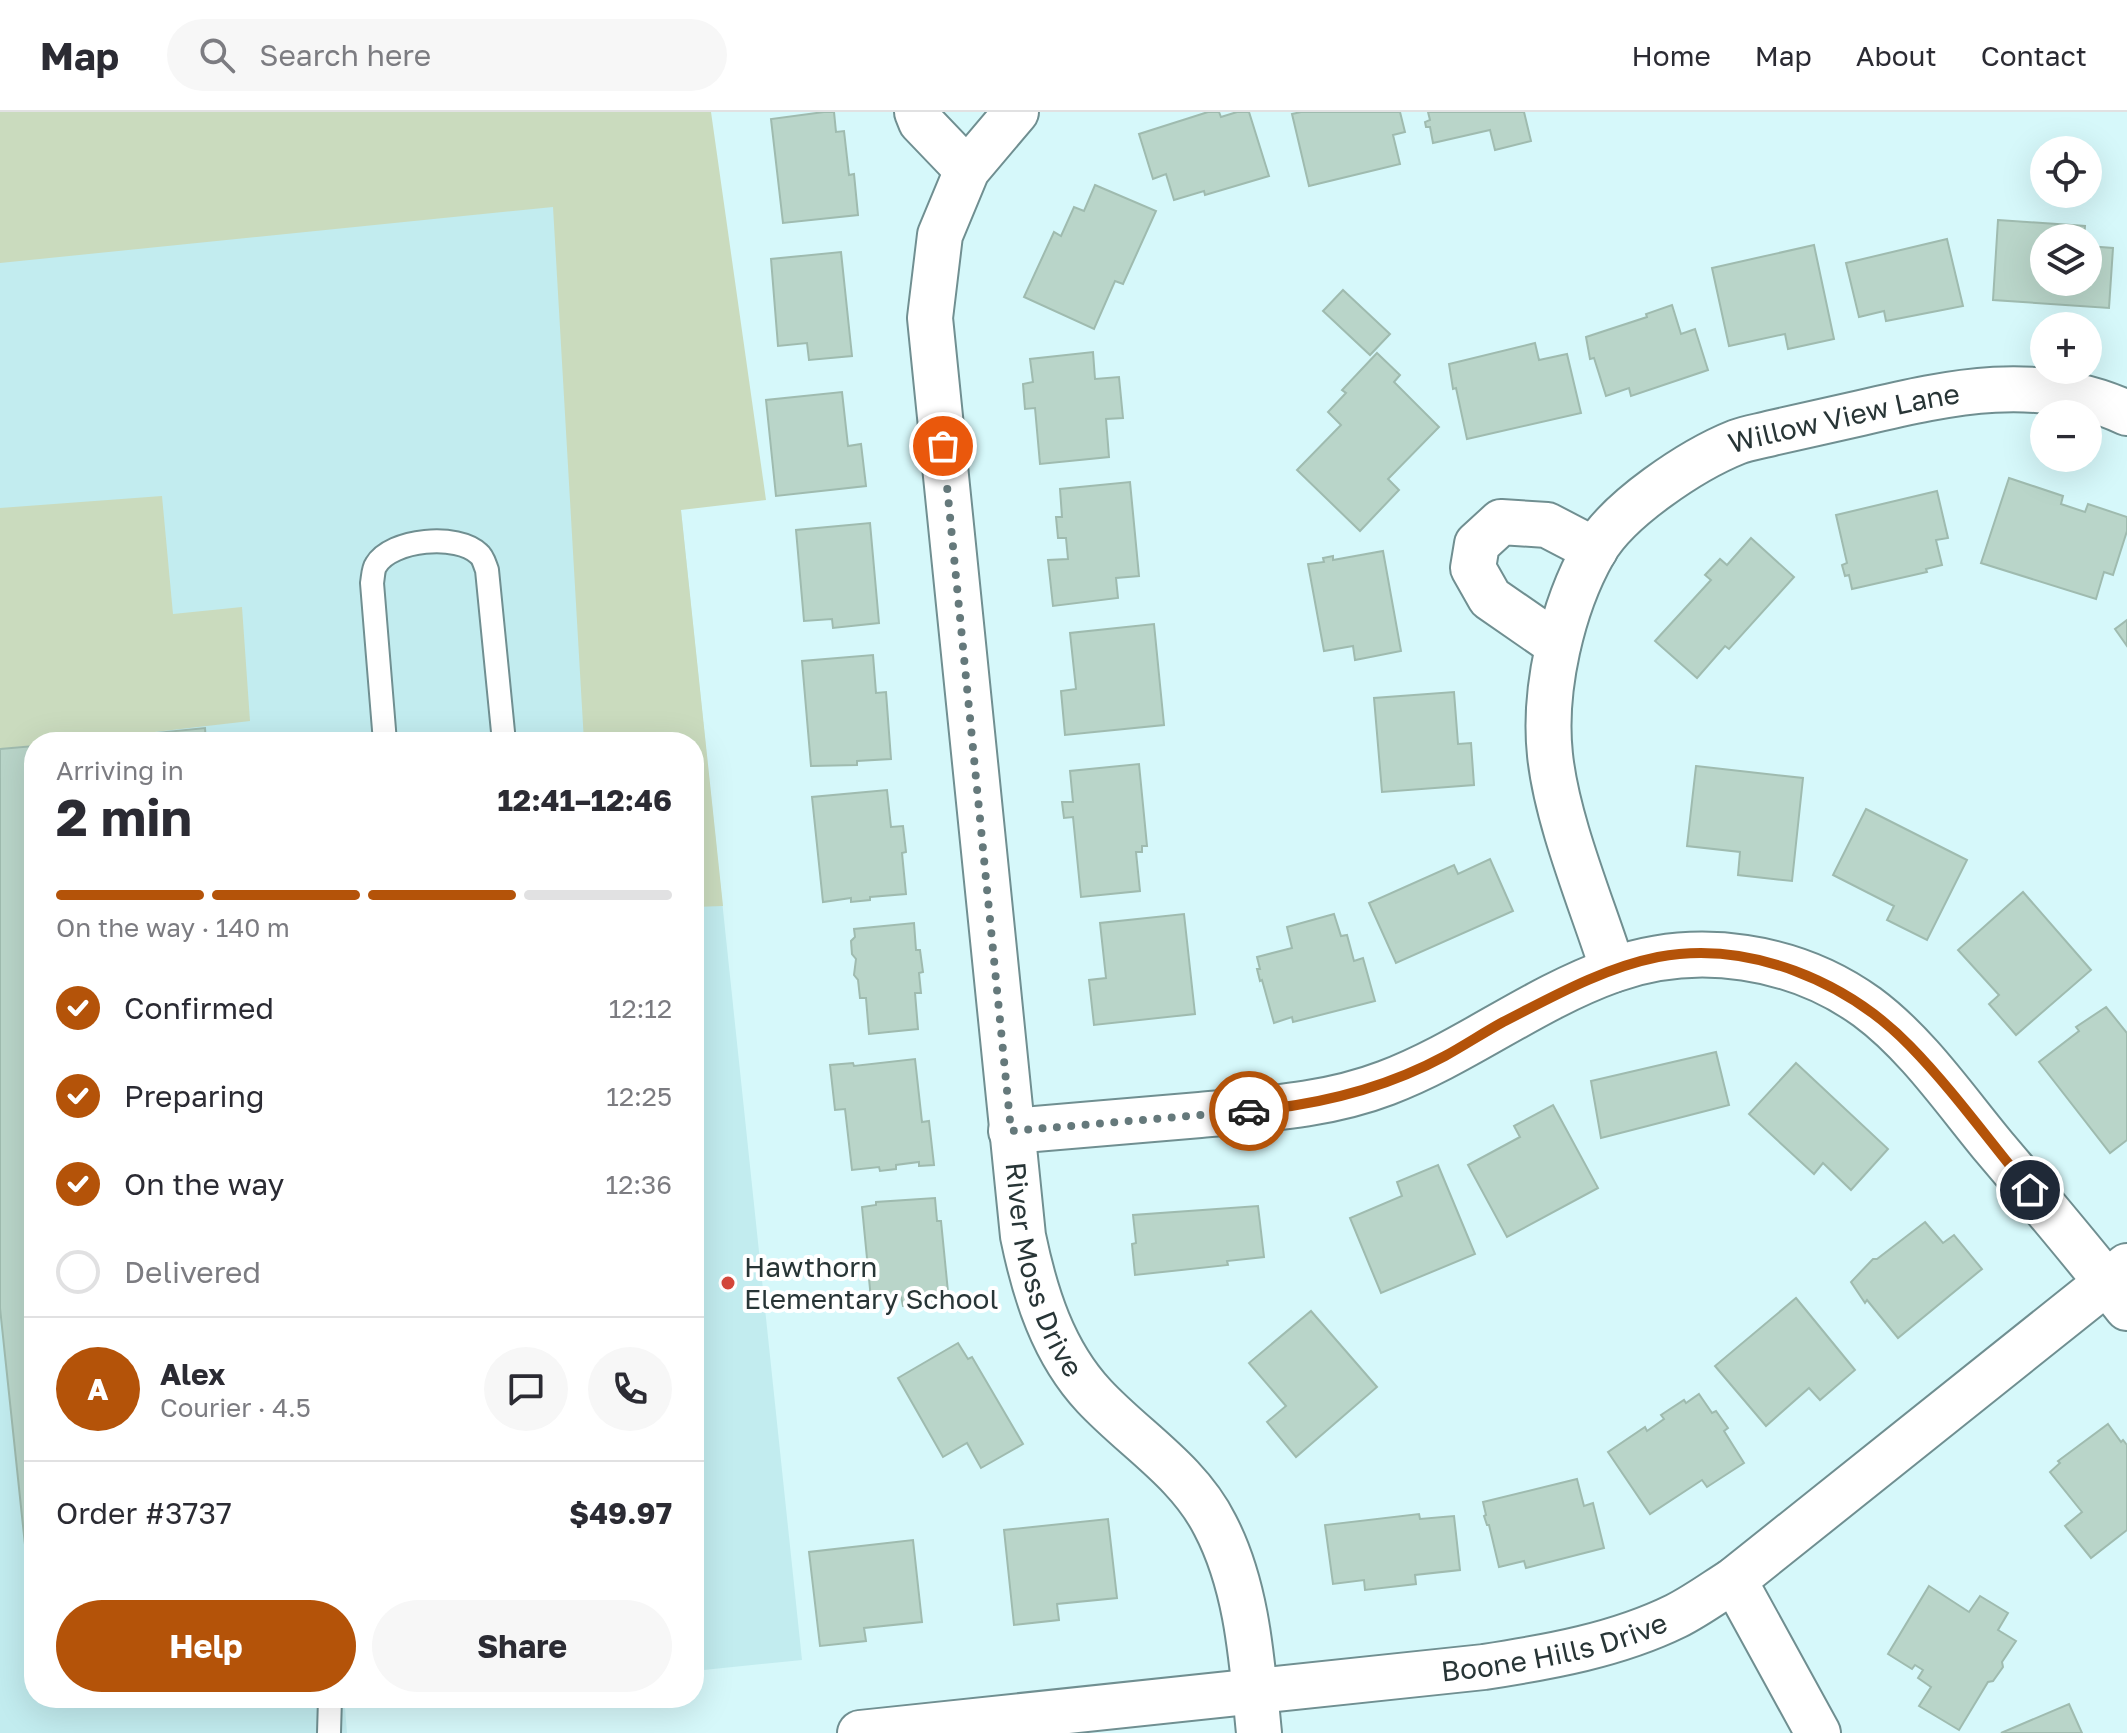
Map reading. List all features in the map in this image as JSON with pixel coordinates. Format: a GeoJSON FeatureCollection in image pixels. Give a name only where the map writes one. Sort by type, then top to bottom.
{"type":"FeatureCollection","features":[{"type":"Feature","properties":{"kind":"street"},"geometry":{"type":"LineString","coordinates":[[917,112],[921,122],[967,170]]}},
{"type":"Feature","properties":{"kind":"street","name":"River Moss Drive"},"geometry":{"type":"LineString","coordinates":[[1016,112],[967,170],[940,235],[930,318],[1023,1236],[1033,1287],[1060,1349],[1093,1395],[1189,1485],[1215,1523],[1231,1562],[1244,1610],[1257,1712]]}},
{"type":"Feature","properties":{"kind":"street","name":"Willow View Lane"},"geometry":{"type":"LineString","coordinates":[[1613,970],[1564,818],[1550,755],[1550,703],[1560,631],[1595,550],[1617,522],[1655,489],[1738,442],[1944,394],[2010,388],[2071,394],[2127,413]]}},
{"type":"Feature","properties":{"kind":"street"},"geometry":{"type":"LineString","coordinates":[[1558,645],[1490,598],[1473,568],[1477,544],[1501,522],[1547,525],[1595,550]]}},
{"type":"Feature","properties":{"kind":"street"},"geometry":{"type":"LineString","coordinates":[[1011,1131],[1329,1101],[1385,1083],[1444,1057],[1556,994],[1613,970],[1660,957],[1714,954],[1765,959],[1825,982],[1867,1008],[1910,1046],[2120,1285]]}},
{"type":"Feature","properties":{"kind":"street","name":"Boone Hills Drive"},"geometry":{"type":"LineString","coordinates":[[860,1733],[1257,1712],[1549,1657],[1609,1641],[1676,1616],[1734,1580],[2120,1285]]}},
{"type":"Feature","properties":{"kind":"street"},"geometry":{"type":"LineString","coordinates":[[1734,1580],[1818,1733]]}},
{"type":"Feature","properties":{"kind":"lane"},"geometry":{"type":"LineString","coordinates":[[384,732],[372,583],[376,564],[396,548],[434,541],[460,543],[480,554],[487,570],[503,732]]}},
{"type":"Feature","properties":{"kind":"lane"},"geometry":{"type":"LineString","coordinates":[[329,1733],[330,1708]]}},
{"type":"Feature","properties":{"kind":"shaded area","name":"Hawthorn Elementary School"},"geometry":{"type":"Polygon","coordinates":[[[0,112],[639,112],[802,1660],[704,1670],[704,732],[24,732],[24,1708],[345,1708],[347,1733],[0,1733],[0,112]]]}},
{"type":"Feature","properties":{"kind":"green space"},"geometry":{"type":"Polygon","coordinates":[[[0,112],[711,112],[766,500],[681,510],[723,906],[704,907],[704,732],[583,732],[553,207],[0,263],[0,112]]]}},
{"type":"Feature","properties":{"kind":"green space"},"geometry":{"type":"Polygon","coordinates":[[[162,496],[173,614],[242,607],[250,721],[155,732],[24,732],[24,747],[0,749],[0,508],[162,496]]]}},
{"type":"Feature","properties":{"kind":"building"},"geometry":{"type":"Polygon","coordinates":[[[834,112],[836,132],[844,131],[849,175],[854,174],[858,215],[783,223],[771,119],[834,112]]]}},
{"type":"Feature","properties":{"kind":"building"},"geometry":{"type":"Polygon","coordinates":[[[1208,112],[1219,112],[1221,117],[1249,112],[1269,176],[1205,195],[1204,191],[1174,200],[1166,174],[1153,179],[1139,134],[1208,112]]]}},
{"type":"Feature","properties":{"kind":"building"},"geometry":{"type":"Polygon","coordinates":[[[1400,112],[1405,132],[1393,135],[1400,164],[1309,186],[1292,114],[1400,112]]]}},
{"type":"Feature","properties":{"kind":"building"},"geometry":{"type":"Polygon","coordinates":[[[1428,112],[1524,112],[1531,141],[1495,150],[1490,130],[1433,143],[1430,127],[1426,127],[1425,122],[1430,120],[1428,112]]]}},
{"type":"Feature","properties":{"kind":"building"},"geometry":{"type":"Polygon","coordinates":[[[1095,185],[1156,211],[1123,284],[1115,281],[1094,329],[1024,297],[1054,232],[1061,236],[1074,207],[1084,211],[1095,185]]]}},
{"type":"Feature","properties":{"kind":"building"},"geometry":{"type":"Polygon","coordinates":[[[1998,220],[2056,224],[2030,224],[2030,296],[2102,296],[2102,247],[2113,248],[2109,308],[1993,300],[1998,220]]]}},
{"type":"Feature","properties":{"kind":"building"},"geometry":{"type":"Polygon","coordinates":[[[1947,239],[1963,306],[1886,321],[1884,311],[1859,317],[1846,263],[1947,239]]]}},
{"type":"Feature","properties":{"kind":"building"},"geometry":{"type":"Polygon","coordinates":[[[1814,245],[1834,339],[1788,349],[1785,334],[1729,346],[1712,268],[1814,245]]]}},
{"type":"Feature","properties":{"kind":"building"},"geometry":{"type":"Polygon","coordinates":[[[841,252],[852,356],[809,360],[807,343],[778,346],[771,259],[841,252]]]}},
{"type":"Feature","properties":{"kind":"building"},"geometry":{"type":"Polygon","coordinates":[[[1343,290],[1390,334],[1370,355],[1323,311],[1343,290]]]}},
{"type":"Feature","properties":{"kind":"building"},"geometry":{"type":"Polygon","coordinates":[[[1672,305],[1681,334],[1695,329],[1708,370],[1631,396],[1629,388],[1606,396],[1594,358],[1590,359],[1586,337],[1647,317],[1646,314],[1672,305]]]}},
{"type":"Feature","properties":{"kind":"building"},"geometry":{"type":"Polygon","coordinates":[[[1535,343],[1539,360],[1567,354],[1581,413],[1467,439],[1449,364],[1535,343]]]}},
{"type":"Feature","properties":{"kind":"building"},"geometry":{"type":"Polygon","coordinates":[[[1093,352],[1095,379],[1119,377],[1123,418],[1106,419],[1109,457],[1040,464],[1035,408],[1025,409],[1023,384],[1033,382],[1030,359],[1093,352]]]}},
{"type":"Feature","properties":{"kind":"building"},"geometry":{"type":"Polygon","coordinates":[[[1377,353],[1400,375],[1394,382],[1439,427],[1388,479],[1399,490],[1360,531],[1297,470],[1341,425],[1328,412],[1346,393],[1342,390],[1377,353]]]}},
{"type":"Feature","properties":{"kind":"building"},"geometry":{"type":"Polygon","coordinates":[[[842,392],[848,446],[861,444],[866,486],[776,496],[766,400],[842,392]]]}},
{"type":"Feature","properties":{"kind":"building"},"geometry":{"type":"Polygon","coordinates":[[[2009,478],[2063,496],[2061,504],[2085,512],[2088,504],[2127,517],[2127,531],[2113,575],[2104,572],[2096,599],[1981,563],[2009,478]]]}},
{"type":"Feature","properties":{"kind":"building"},"geometry":{"type":"Polygon","coordinates":[[[1130,482],[1139,576],[1116,578],[1118,598],[1053,606],[1048,560],[1068,559],[1066,538],[1058,538],[1056,517],[1062,517],[1060,489],[1130,482]]]}},
{"type":"Feature","properties":{"kind":"building"},"geometry":{"type":"Polygon","coordinates":[[[1937,491],[1948,538],[1936,540],[1942,565],[1926,569],[1927,572],[1852,589],[1849,575],[1845,576],[1842,565],[1847,563],[1836,515],[1937,491]]]}},
{"type":"Feature","properties":{"kind":"building"},"geometry":{"type":"Polygon","coordinates":[[[870,523],[879,623],[833,628],[832,619],[804,621],[796,530],[870,523]]]}},
{"type":"Feature","properties":{"kind":"building"},"geometry":{"type":"Polygon","coordinates":[[[1751,538],[1794,577],[1729,649],[1725,646],[1697,678],[1655,641],[1711,580],[1705,575],[1720,559],[1727,565],[1751,538]]]}},
{"type":"Feature","properties":{"kind":"building"},"geometry":{"type":"Polygon","coordinates":[[[1383,551],[1401,651],[1355,660],[1353,646],[1324,651],[1308,564],[1324,562],[1323,558],[1333,556],[1333,560],[1383,551]]]}},
{"type":"Feature","properties":{"kind":"building"},"geometry":{"type":"Polygon","coordinates":[[[2127,620],[2127,646],[2115,629],[2127,620]]]}},
{"type":"Feature","properties":{"kind":"building"},"geometry":{"type":"Polygon","coordinates":[[[1154,624],[1164,725],[1065,735],[1061,691],[1076,689],[1070,633],[1154,624]]]}},
{"type":"Feature","properties":{"kind":"building"},"geometry":{"type":"Polygon","coordinates":[[[873,655],[876,693],[886,692],[891,759],[857,761],[857,765],[811,766],[802,661],[873,655]]]}},
{"type":"Feature","properties":{"kind":"building"},"geometry":{"type":"Polygon","coordinates":[[[1454,692],[1458,744],[1471,743],[1474,785],[1382,792],[1374,698],[1454,692]]]}},
{"type":"Feature","properties":{"kind":"building"},"geometry":{"type":"Polygon","coordinates":[[[205,728],[205,732],[166,732],[205,728]]]}},
{"type":"Feature","properties":{"kind":"building"},"geometry":{"type":"Polygon","coordinates":[[[24,747],[24,1535],[0,1308],[0,749],[24,747]]]}},
{"type":"Feature","properties":{"kind":"building"},"geometry":{"type":"Polygon","coordinates":[[[1139,764],[1147,846],[1142,846],[1142,852],[1136,852],[1140,891],[1081,897],[1073,817],[1064,818],[1062,802],[1073,802],[1070,771],[1139,764]]]}},
{"type":"Feature","properties":{"kind":"building"},"geometry":{"type":"Polygon","coordinates":[[[1696,766],[1803,778],[1792,881],[1738,875],[1740,852],[1687,846],[1696,766]]]}},
{"type":"Feature","properties":{"kind":"building"},"geometry":{"type":"Polygon","coordinates":[[[887,790],[891,827],[903,826],[906,894],[851,902],[851,898],[823,902],[812,797],[887,790]]]}},
{"type":"Feature","properties":{"kind":"building"},"geometry":{"type":"Polygon","coordinates":[[[1866,809],[1967,860],[1927,940],[1887,920],[1894,906],[1833,875],[1866,809]]]}},
{"type":"Feature","properties":{"kind":"building"},"geometry":{"type":"Polygon","coordinates":[[[1490,859],[1513,911],[1396,963],[1369,903],[1454,865],[1458,874],[1490,859]]]}},
{"type":"Feature","properties":{"kind":"building"},"geometry":{"type":"Polygon","coordinates":[[[2023,892],[2091,970],[2016,1035],[1989,1004],[1999,995],[1958,950],[2023,892]]]}},
{"type":"Feature","properties":{"kind":"building"},"geometry":{"type":"Polygon","coordinates":[[[1184,914],[1195,1014],[1094,1025],[1089,980],[1106,978],[1100,923],[1184,914]]]}},
{"type":"Feature","properties":{"kind":"building"},"geometry":{"type":"Polygon","coordinates":[[[1334,914],[1341,936],[1347,935],[1354,961],[1363,958],[1375,1001],[1293,1022],[1292,1017],[1274,1023],[1260,981],[1257,957],[1292,948],[1287,927],[1334,914]]]}},
{"type":"Feature","properties":{"kind":"building"},"geometry":{"type":"Polygon","coordinates":[[[914,923],[916,950],[920,950],[923,972],[919,973],[921,993],[915,993],[918,1029],[869,1034],[866,998],[860,998],[858,980],[854,975],[856,959],[852,954],[851,941],[855,937],[854,929],[914,923]]]}},
{"type":"Feature","properties":{"kind":"building"},"geometry":{"type":"Polygon","coordinates":[[[2106,1007],[2127,1033],[2127,1140],[2110,1153],[2039,1062],[2079,1031],[2076,1027],[2106,1007]]]}},
{"type":"Feature","properties":{"kind":"building"},"geometry":{"type":"Polygon","coordinates":[[[1716,1052],[1729,1105],[1601,1138],[1591,1081],[1716,1052]]]}},
{"type":"Feature","properties":{"kind":"building"},"geometry":{"type":"Polygon","coordinates":[[[915,1059],[922,1122],[929,1121],[934,1165],[919,1166],[919,1162],[880,1171],[879,1167],[852,1170],[845,1109],[835,1110],[830,1065],[853,1063],[854,1066],[915,1059]]]}},
{"type":"Feature","properties":{"kind":"building"},"geometry":{"type":"Polygon","coordinates":[[[1796,1063],[1888,1149],[1851,1190],[1823,1163],[1814,1174],[1749,1114],[1796,1063]]]}},
{"type":"Feature","properties":{"kind":"building"},"geometry":{"type":"Polygon","coordinates":[[[1553,1105],[1598,1188],[1507,1237],[1468,1165],[1520,1137],[1514,1126],[1553,1105]]]}},
{"type":"Feature","properties":{"kind":"building"},"geometry":{"type":"Polygon","coordinates":[[[1438,1165],[1475,1254],[1381,1293],[1350,1218],[1402,1196],[1397,1182],[1438,1165]]]}},
{"type":"Feature","properties":{"kind":"building"},"geometry":{"type":"Polygon","coordinates":[[[935,1198],[937,1221],[941,1221],[949,1302],[903,1306],[901,1296],[871,1299],[862,1207],[876,1205],[876,1202],[935,1198]]]}},
{"type":"Feature","properties":{"kind":"building"},"geometry":{"type":"Polygon","coordinates":[[[1258,1206],[1264,1257],[1227,1261],[1228,1265],[1135,1275],[1133,1215],[1258,1206]]]}},
{"type":"Feature","properties":{"kind":"building"},"geometry":{"type":"Polygon","coordinates":[[[1925,1222],[1943,1243],[1954,1235],[1982,1269],[1898,1338],[1867,1300],[1865,1303],[1851,1282],[1873,1259],[1925,1222]]]}},
{"type":"Feature","properties":{"kind":"building"},"geometry":{"type":"Polygon","coordinates":[[[1796,1298],[1855,1370],[1820,1400],[1809,1388],[1766,1426],[1715,1366],[1796,1298]]]}},
{"type":"Feature","properties":{"kind":"building"},"geometry":{"type":"Polygon","coordinates":[[[1311,1311],[1377,1387],[1296,1457],[1267,1422],[1286,1406],[1249,1363],[1311,1311]]]}},
{"type":"Feature","properties":{"kind":"building"},"geometry":{"type":"Polygon","coordinates":[[[958,1343],[968,1359],[972,1357],[1023,1444],[981,1468],[967,1443],[943,1457],[898,1378],[958,1343]]]}},
{"type":"Feature","properties":{"kind":"building"},"geometry":{"type":"Polygon","coordinates":[[[1699,1394],[1712,1413],[1716,1411],[1728,1428],[1724,1431],[1744,1463],[1707,1487],[1702,1480],[1650,1514],[1608,1452],[1645,1427],[1647,1431],[1664,1419],[1661,1415],[1699,1394]]]}},
{"type":"Feature","properties":{"kind":"building"},"geometry":{"type":"Polygon","coordinates":[[[2108,1424],[2121,1442],[2123,1440],[2127,1445],[2127,1530],[2091,1558],[2065,1526],[2082,1512],[2050,1472],[2060,1463],[2058,1461],[2108,1424]]]}},
{"type":"Feature","properties":{"kind":"building"},"geometry":{"type":"Polygon","coordinates":[[[1577,1479],[1584,1506],[1593,1503],[1604,1548],[1526,1568],[1524,1561],[1499,1567],[1483,1502],[1577,1479]]]}},
{"type":"Feature","properties":{"kind":"building"},"geometry":{"type":"Polygon","coordinates":[[[1419,1514],[1420,1519],[1454,1516],[1460,1570],[1415,1575],[1416,1584],[1365,1590],[1364,1580],[1333,1584],[1325,1525],[1419,1514]]]}},
{"type":"Feature","properties":{"kind":"building"},"geometry":{"type":"Polygon","coordinates":[[[1108,1519],[1117,1598],[1057,1604],[1059,1620],[1014,1625],[1004,1530],[1108,1519]]]}},
{"type":"Feature","properties":{"kind":"building"},"geometry":{"type":"Polygon","coordinates":[[[913,1540],[922,1622],[864,1628],[866,1641],[820,1646],[809,1552],[913,1540]]]}},
{"type":"Feature","properties":{"kind":"building"},"geometry":{"type":"Polygon","coordinates":[[[1929,1586],[1969,1612],[1980,1596],[2008,1613],[1998,1630],[2016,1641],[2002,1662],[2003,1667],[1993,1681],[1988,1682],[1959,1730],[1919,1706],[1931,1687],[1918,1678],[1923,1670],[1915,1665],[1912,1669],[1888,1654],[1929,1586]]]}},
{"type":"Feature","properties":{"kind":"building"},"geometry":{"type":"Polygon","coordinates":[[[2069,1704],[2082,1733],[2001,1733],[2069,1704]]]}},
{"type":"Feature","properties":{"kind":"way so far"},"geometry":{"type":"LineString","coordinates":[[943,446],[1011,1131],[1249,1111]]}},
{"type":"Feature","properties":{"kind":"place","name":"Hawthorn Elementary School"},"geometry":{"type":"Point","coordinates":[728,1283]}},
{"type":"Feature","properties":{"kind":"route"},"geometry":{"type":"LineString","coordinates":[[1249,1111],[1329,1101],[1385,1083],[1444,1057],[1556,994],[1613,970],[1660,957],[1714,954],[1765,959],[1825,982],[1867,1008],[1910,1046],[2030,1190]]}}]}
